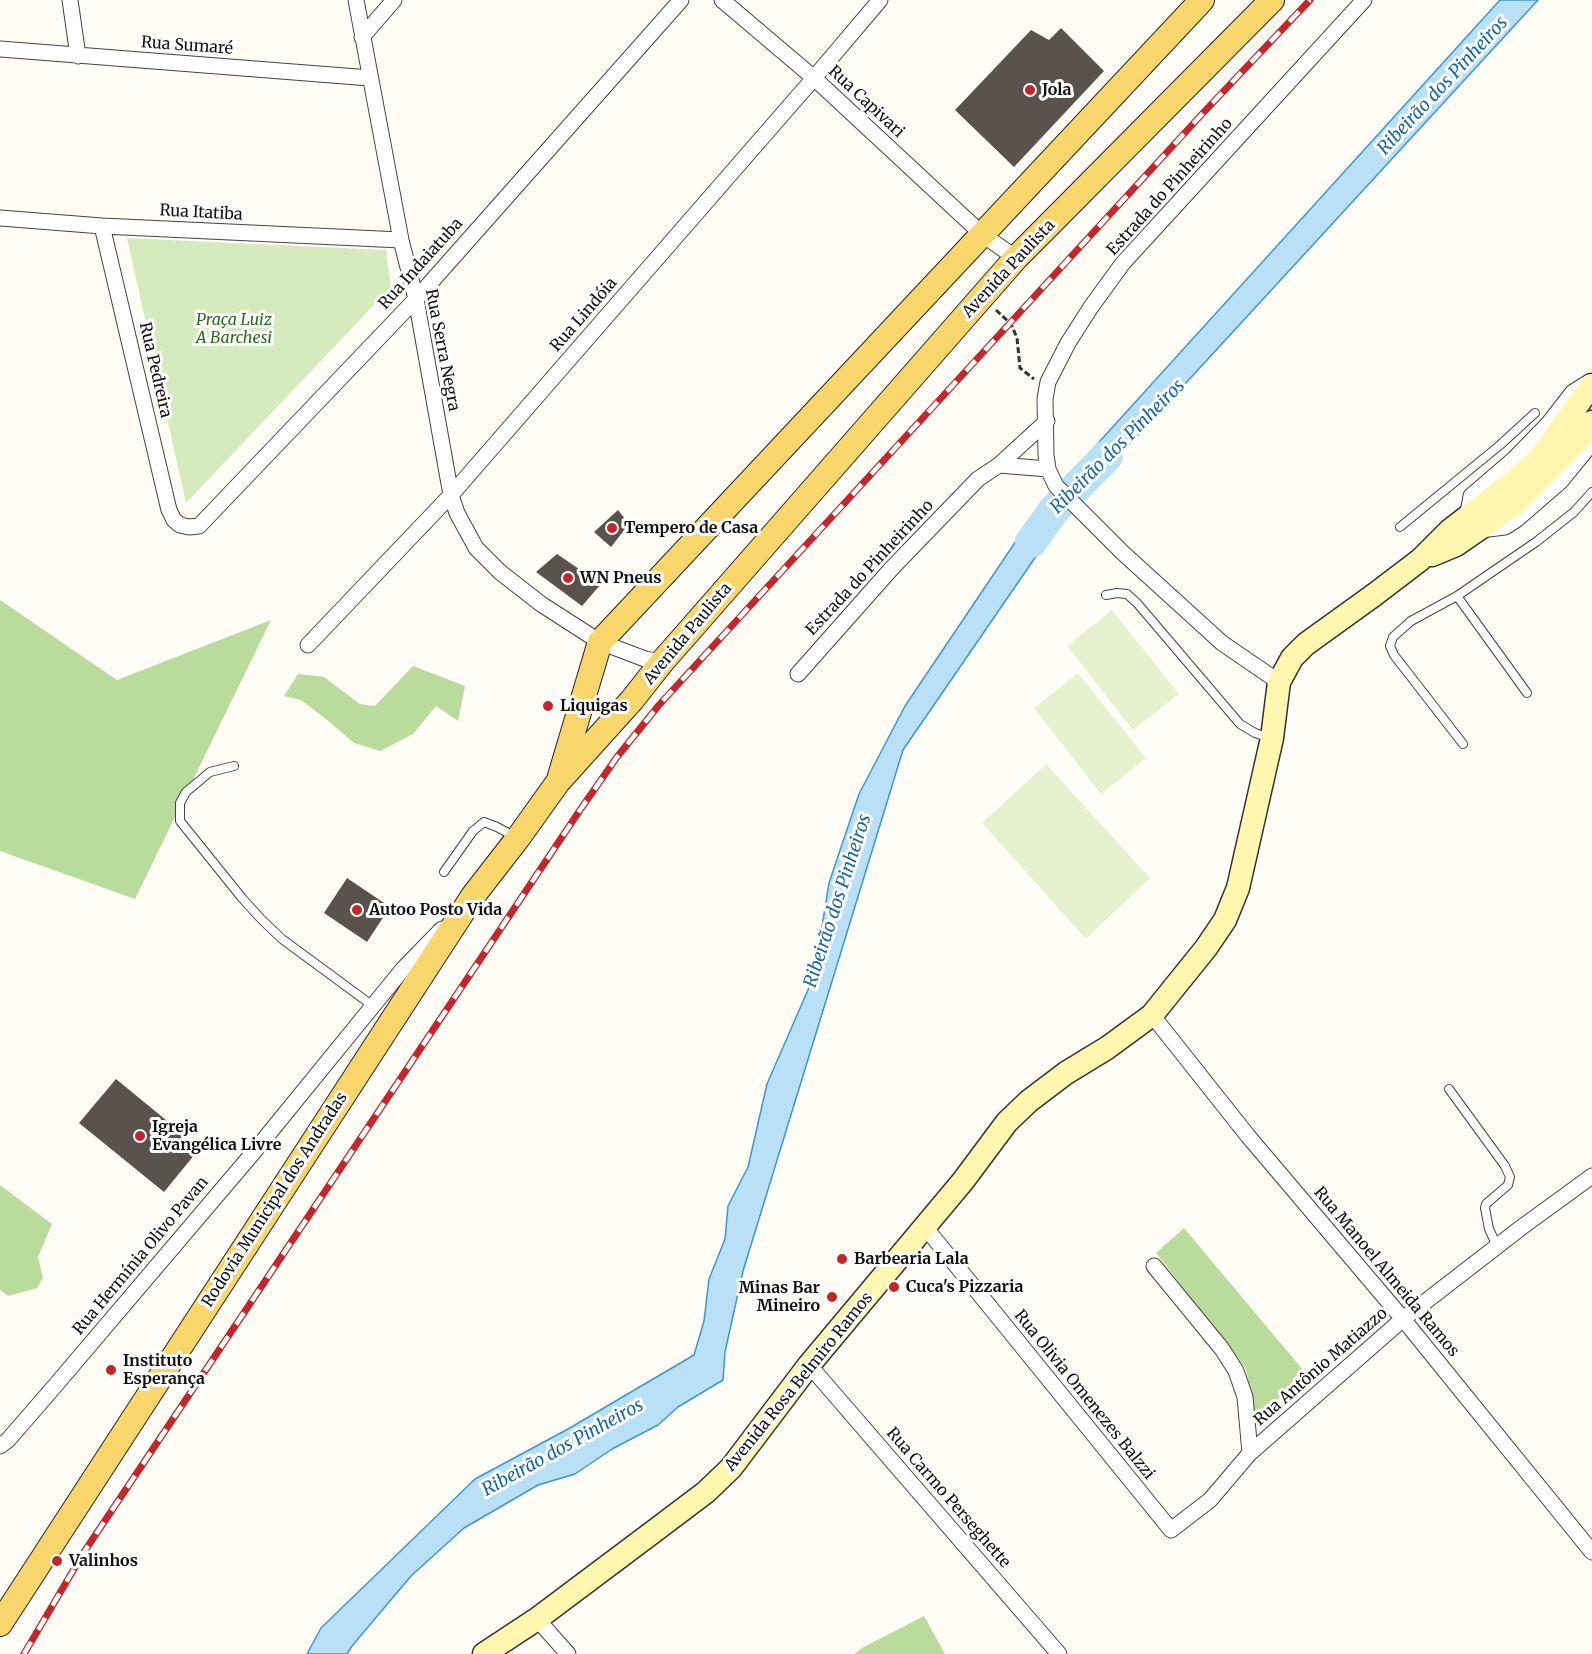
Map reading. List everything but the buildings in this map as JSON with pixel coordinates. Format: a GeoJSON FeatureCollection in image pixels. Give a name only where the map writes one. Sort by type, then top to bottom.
{"type":"FeatureCollection","features":[{"type":"Feature","properties":{"kind":"main road"},"geometry":{"type":"LineString","coordinates":[[558,782],[600,642],[1202,0]]}},
{"type":"Feature","properties":{"kind":"main road","name":"Avenida Paulista"},"geometry":{"type":"LineString","coordinates":[[558,782],[633,700],[662,662],[1016,258],[1272,0]]}},
{"type":"Feature","properties":{"kind":"main road"},"geometry":{"type":"LineString","coordinates":[[1545,464],[1564,443],[1588,404],[1590,387]]}},
{"type":"Feature","properties":{"kind":"main road","name":"Avenida Rosa Belmiro Ramos"},"geometry":{"type":"LineString","coordinates":[[484,1654],[537,1619],[706,1492],[731,1468],[809,1365],[963,1181],[1007,1122],[1029,1101],[1066,1073],[1107,1048],[1152,1016],[1206,948],[1225,920],[1238,888],[1272,738],[1279,682],[1292,658],[1306,644],[1420,560],[1456,545],[1481,523],[1514,505],[1545,464],[1575,444],[1592,422]]}},
{"type":"Feature","properties":{"kind":"main road","name":"Rodovia Municipal dos Andradas"},"geometry":{"type":"LineString","coordinates":[[0,1624],[473,896],[558,782]]}},
{"type":"Feature","properties":{"kind":"street"},"geometry":{"type":"LineString","coordinates":[[70,0],[78,56]]}},
{"type":"Feature","properties":{"kind":"street","name":"Rua Serra Negra"},"geometry":{"type":"LineString","coordinates":[[356,0],[401,240],[416,299],[451,495],[457,513],[476,548],[500,572],[541,604],[600,642],[645,659],[662,662]]}},
{"type":"Feature","properties":{"kind":"street"},"geometry":{"type":"LineString","coordinates":[[362,37],[394,0]]}},
{"type":"Feature","properties":{"kind":"street","name":"Rua Indaiatuba"},"geometry":{"type":"LineString","coordinates":[[174,520],[180,525],[199,526],[416,299],[681,0]]}},
{"type":"Feature","properties":{"kind":"street","name":"Rua Capivari"},"geometry":{"type":"LineString","coordinates":[[722,0],[814,78],[983,235],[1016,258]]}},
{"type":"Feature","properties":{"kind":"street","name":"Rua Lindóia"},"geometry":{"type":"LineString","coordinates":[[308,645],[451,495],[880,0]]}},
{"type":"Feature","properties":{"kind":"street","name":"Estrada do Pinheirinho"},"geometry":{"type":"LineString","coordinates":[[1279,682],[1222,643],[1172,599],[1056,486],[1048,469],[1046,455],[1045,399],[1047,386],[1059,359],[1079,325],[1123,263],[1364,0]]}},
{"type":"Feature","properties":{"kind":"street","name":"Rua Sumaré"},"geometry":{"type":"LineString","coordinates":[[0,49],[370,78]]}},
{"type":"Feature","properties":{"kind":"street","name":"Rua Itatiba"},"geometry":{"type":"LineString","coordinates":[[0,218],[102,226],[401,240]]}},
{"type":"Feature","properties":{"kind":"street","name":"Rua Pedreira"},"geometry":{"type":"LineString","coordinates":[[102,226],[169,510],[174,520]]}},
{"type":"Feature","properties":{"kind":"street"},"geometry":{"type":"LineString","coordinates":[[1590,387],[1573,392],[1548,424],[1514,459],[1471,496],[1481,523],[1505,527],[1516,520],[1560,481],[1592,443]]}},
{"type":"Feature","properties":{"kind":"street","name":"Estrada do Pinheirinho"},"geometry":{"type":"LineString","coordinates":[[798,674],[892,568],[978,479],[999,465],[1047,422]]}},
{"type":"Feature","properties":{"kind":"street"},"geometry":{"type":"LineString","coordinates":[[999,465],[1048,469]]}},
{"type":"Feature","properties":{"kind":"street","name":"Rua Hermínia Olivo Pavan"},"geometry":{"type":"LineString","coordinates":[[3,1439],[253,1153],[403,969],[473,896]]}},
{"type":"Feature","properties":{"kind":"street","name":"Rua Manoel Almeida Ramos"},"geometry":{"type":"LineString","coordinates":[[1152,1016],[1248,1136],[1403,1320],[1592,1552]]}},
{"type":"Feature","properties":{"kind":"street","name":"Rua Antônio Matiazzo"},"geometry":{"type":"LineString","coordinates":[[1171,1530],[1210,1500],[1250,1452],[1403,1320],[1497,1246],[1592,1176]]}},
{"type":"Feature","properties":{"kind":"street","name":"Rua Olivia Omenezes Balzzi"},"geometry":{"type":"LineString","coordinates":[[925,1227],[1171,1530]]}},
{"type":"Feature","properties":{"kind":"street"},"geometry":{"type":"LineString","coordinates":[[1154,1266],[1222,1349],[1236,1371],[1245,1397],[1250,1452]]}},
{"type":"Feature","properties":{"kind":"street","name":"Rua Carmo Perseghette"},"geometry":{"type":"LineString","coordinates":[[809,1365],[1059,1654]]}},
{"type":"Feature","properties":{"kind":"street"},"geometry":{"type":"LineString","coordinates":[[537,1619],[568,1654]]}},
{"type":"Feature","properties":{"kind":"lane"},"geometry":{"type":"LineString","coordinates":[[1400,527],[1500,445],[1535,413]]}},
{"type":"Feature","properties":{"kind":"lane"},"geometry":{"type":"LineString","coordinates":[[1463,744],[1394,655],[1390,646],[1393,637],[1410,621],[1457,596],[1536,542],[1574,512],[1592,492]]}},
{"type":"Feature","properties":{"kind":"lane"},"geometry":{"type":"LineString","coordinates":[[1106,595],[1127,594],[1240,724],[1255,733],[1272,738]]}},
{"type":"Feature","properties":{"kind":"lane"},"geometry":{"type":"LineString","coordinates":[[1457,596],[1527,693]]}},
{"type":"Feature","properties":{"kind":"lane"},"geometry":{"type":"LineString","coordinates":[[234,766],[210,772],[186,792],[180,803],[180,821],[261,919],[282,939],[373,1006]]}},
{"type":"Feature","properties":{"kind":"lane"},"geometry":{"type":"LineString","coordinates":[[444,872],[473,831],[484,822],[518,838]]}},
{"type":"Feature","properties":{"kind":"lane"},"geometry":{"type":"LineString","coordinates":[[1449,1089],[1505,1166],[1510,1177],[1508,1185],[1486,1204],[1485,1208],[1489,1229],[1497,1246]]}},
{"type":"Feature","properties":{"kind":"path"},"geometry":{"type":"LineString","coordinates":[[980,299],[1011,324],[1017,338],[1020,368],[1031,378],[1047,386]]}},
{"type":"Feature","properties":{"kind":"green space","name":"Praça Luiz A Barchesi"},"geometry":{"type":"Polygon","coordinates":[[[127,238],[386,250],[391,287],[186,503],[127,238]]]}},
{"type":"Feature","properties":{"kind":"green space"},"geometry":{"type":"Polygon","coordinates":[[[0,600],[117,680],[271,620],[135,899],[0,851],[0,600]]]}},
{"type":"Feature","properties":{"kind":"green space"},"geometry":{"type":"Polygon","coordinates":[[[1112,610],[1179,694],[1133,730],[1067,646],[1112,610]]]}},
{"type":"Feature","properties":{"kind":"green space"},"geometry":{"type":"Polygon","coordinates":[[[413,666],[465,686],[458,721],[436,706],[413,734],[380,751],[354,743],[301,700],[284,696],[298,674],[324,677],[360,704],[375,706],[413,666]]]}},
{"type":"Feature","properties":{"kind":"green space"},"geometry":{"type":"Polygon","coordinates":[[[1078,673],[1146,758],[1101,794],[1034,708],[1078,673]]]}},
{"type":"Feature","properties":{"kind":"green space"},"geometry":{"type":"Polygon","coordinates":[[[1046,764],[1150,878],[1086,939],[982,823],[1046,764]]]}},
{"type":"Feature","properties":{"kind":"green space"},"geometry":{"type":"Polygon","coordinates":[[[0,1185],[52,1224],[38,1257],[43,1278],[37,1288],[8,1296],[0,1290],[0,1185]]]}},
{"type":"Feature","properties":{"kind":"green space"},"geometry":{"type":"Polygon","coordinates":[[[1184,1228],[1304,1371],[1256,1424],[1246,1369],[1156,1253],[1184,1228]]]}},
{"type":"Feature","properties":{"kind":"green space"},"geometry":{"type":"Polygon","coordinates":[[[924,1616],[945,1654],[854,1654],[862,1648],[924,1616]]]}},
{"type":"Feature","properties":{"kind":"water"},"geometry":{"type":"Polygon","coordinates":[[[1500,0],[1538,0],[1082,496],[1071,473],[1500,0]]]}},
{"type":"Feature","properties":{"kind":"water"},"geometry":{"type":"Polygon","coordinates":[[[1045,498],[1065,514],[903,750],[743,1271],[725,1352],[723,1380],[678,1407],[658,1425],[612,1449],[575,1474],[538,1485],[464,1528],[411,1576],[347,1654],[307,1654],[321,1628],[475,1479],[568,1429],[694,1355],[704,1321],[709,1279],[725,1239],[728,1206],[748,1167],[767,1084],[814,976],[829,883],[859,794],[905,706],[1045,498]]]}},
{"type":"Feature","properties":{"kind":"waterway","name":"Ribeirão dos Pinheiros"},"geometry":{"type":"LineString","coordinates":[[1031,542],[1054,510],[1107,456]]}},
{"type":"Feature","properties":{"kind":"railway"},"geometry":{"type":"LineString","coordinates":[[24,1654],[84,1552],[617,757],[659,705],[1203,113],[1310,0]]}},
{"type":"Feature","properties":{"kind":"place","name":"Jola"},"geometry":{"type":"Point","coordinates":[1030,90]}},
{"type":"Feature","properties":{"kind":"place","name":"Tempero de Casa"},"geometry":{"type":"Point","coordinates":[612,528]}},
{"type":"Feature","properties":{"kind":"place","name":"WN Pneus"},"geometry":{"type":"Point","coordinates":[568,578]}},
{"type":"Feature","properties":{"kind":"place","name":"Liquigas"},"geometry":{"type":"Point","coordinates":[548,706]}},
{"type":"Feature","properties":{"kind":"place","name":"Autoo Posto Vida"},"geometry":{"type":"Point","coordinates":[357,910]}},
{"type":"Feature","properties":{"kind":"place","name":"Igreja Evangélica Livre"},"geometry":{"type":"Point","coordinates":[140,1136]}},
{"type":"Feature","properties":{"kind":"place","name":"Barbearia Lala"},"geometry":{"type":"Point","coordinates":[842,1259]}},
{"type":"Feature","properties":{"kind":"place","name":"Cuca's Pizzaria"},"geometry":{"type":"Point","coordinates":[894,1287]}},
{"type":"Feature","properties":{"kind":"place","name":"Minas Bar Mineiro"},"geometry":{"type":"Point","coordinates":[832,1297]}},
{"type":"Feature","properties":{"kind":"place","name":"Instituto Esperança"},"geometry":{"type":"Point","coordinates":[111,1370]}},
{"type":"Feature","properties":{"kind":"place","name":"Valinhos"},"geometry":{"type":"Point","coordinates":[57,1561]}}]}
